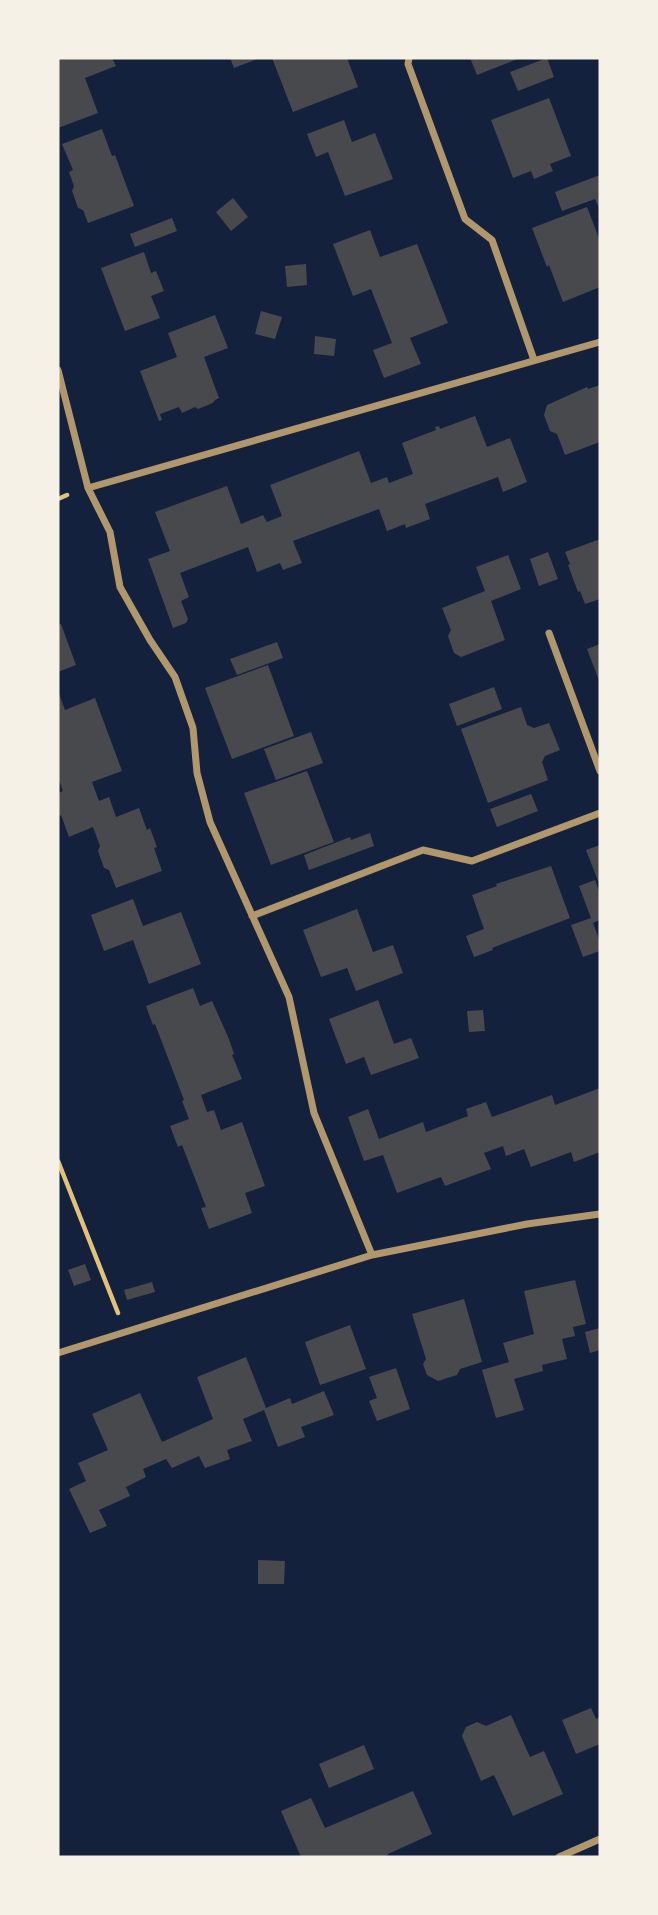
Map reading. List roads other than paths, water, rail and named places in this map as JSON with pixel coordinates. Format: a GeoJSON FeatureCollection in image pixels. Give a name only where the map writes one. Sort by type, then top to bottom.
{"type":"FeatureCollection","features":[{"type":"Feature","properties":{"kind":"street"},"geometry":{"type":"LineString","coordinates":[[409,58],[408,64],[465,219],[492,240],[534,360]]}},
{"type":"Feature","properties":{"kind":"street"},"geometry":{"type":"LineString","coordinates":[[88,488],[600,342]]}},
{"type":"Feature","properties":{"kind":"street"},"geometry":{"type":"LineString","coordinates":[[58,370],[88,488],[110,533],[120,587],[175,677],[193,728],[197,773],[210,822],[289,998],[314,1113],[372,1255]]}},
{"type":"Feature","properties":{"kind":"street"},"geometry":{"type":"LineString","coordinates":[[549,634],[600,771]]}},
{"type":"Feature","properties":{"kind":"street"},"geometry":{"type":"LineString","coordinates":[[253,916],[423,850],[472,861],[600,813]]}},
{"type":"Feature","properties":{"kind":"street"},"geometry":{"type":"LineString","coordinates":[[58,1353],[372,1255],[527,1224],[600,1214]]}},
{"type":"Feature","properties":{"kind":"street"},"geometry":{"type":"LineString","coordinates":[[559,1857],[600,1839]]}}]}
